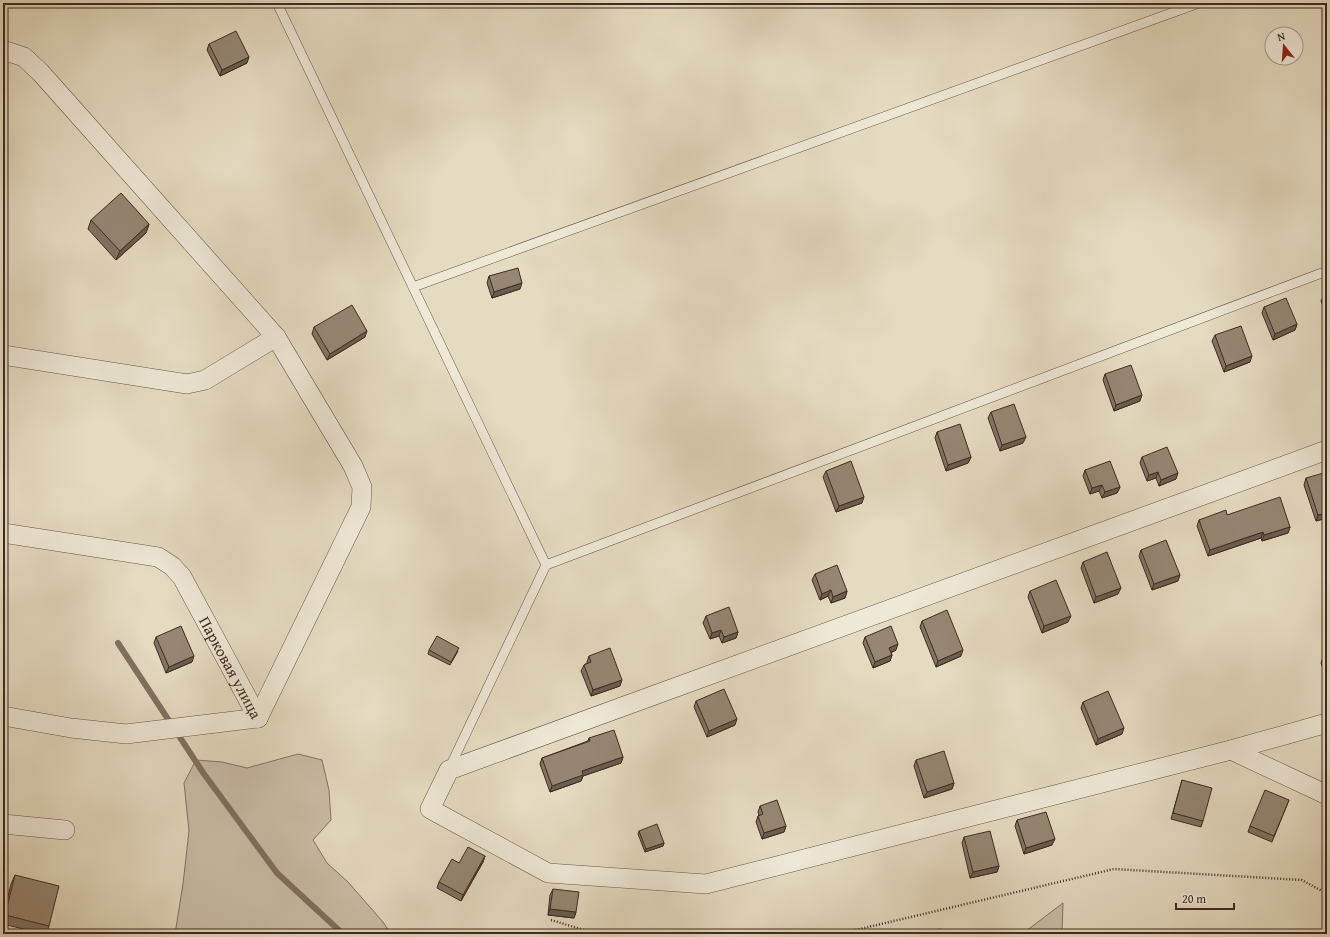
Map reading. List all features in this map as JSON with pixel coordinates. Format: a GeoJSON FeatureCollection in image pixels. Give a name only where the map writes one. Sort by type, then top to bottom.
{"type":"FeatureCollection","features":[{"type":"Feature","properties":{"kind":"street"},"geometry":{"type":"LineString","coordinates":[[3,50],[24,57],[41,74],[276,337],[353,466],[362,487],[361,507],[258,718]]}},
{"type":"Feature","properties":{"kind":"street"},"geometry":{"type":"LineString","coordinates":[[3,356],[187,384],[205,380],[276,337]]}},
{"type":"Feature","properties":{"kind":"street"},"geometry":{"type":"LineString","coordinates":[[1327,450],[449,770],[430,809],[548,873],[706,884],[1231,750],[1327,723]]}},
{"type":"Feature","properties":{"kind":"street","name":"Парковая улица"},"geometry":{"type":"LineString","coordinates":[[3,533],[158,557],[172,566],[182,577],[258,718],[126,734],[71,728],[3,716]]}},
{"type":"Feature","properties":{"kind":"street"},"geometry":{"type":"LineString","coordinates":[[1231,750],[1327,795]]}},
{"type":"Feature","properties":{"kind":"street"},"geometry":{"type":"LineString","coordinates":[[3,824],[65,830]]}},
{"type":"Feature","properties":{"kind":"lane"},"geometry":{"type":"LineString","coordinates":[[277,3],[546,565]]}},
{"type":"Feature","properties":{"kind":"lane"},"geometry":{"type":"LineString","coordinates":[[413,287],[1199,3]]}},
{"type":"Feature","properties":{"kind":"lane"},"geometry":{"type":"LineString","coordinates":[[449,770],[546,565],[1327,271]]}},
{"type":"Feature","properties":{"kind":"path"},"geometry":{"type":"LineString","coordinates":[[817,934],[843,933],[1114,869],[1302,880],[1327,894]]}},
{"type":"Feature","properties":{"kind":"path"},"geometry":{"type":"LineString","coordinates":[[551,920],[596,934]]}},
{"type":"Feature","properties":{"kind":"shaded area"},"geometry":{"type":"Polygon","coordinates":[[[298,754],[322,760],[329,790],[331,820],[313,840],[327,863],[348,882],[383,922],[391,934],[175,934],[189,831],[184,783],[196,760],[222,762],[247,768],[298,754]]]}},
{"type":"Feature","properties":{"kind":"shaded area"},"geometry":{"type":"Polygon","coordinates":[[[1063,903],[1062,934],[1022,934],[1063,903]]]}},
{"type":"Feature","properties":{"kind":"shaded area"},"geometry":{"type":"Polygon","coordinates":[[[938,929],[984,934],[933,934],[938,929]]]}},
{"type":"Feature","properties":{"kind":"building"},"geometry":{"type":"Polygon","coordinates":[[[236,31],[249,57],[222,70],[209,44],[236,31]]]}},
{"type":"Feature","properties":{"kind":"building"},"geometry":{"type":"Polygon","coordinates":[[[121,193],[149,224],[120,251],[91,220],[121,193]]]}},
{"type":"Feature","properties":{"kind":"building"},"geometry":{"type":"Polygon","coordinates":[[[518,268],[522,283],[494,292],[489,276],[518,268]]]}},
{"type":"Feature","properties":{"kind":"building"},"geometry":{"type":"Polygon","coordinates":[[[1327,294],[1327,304],[1324,295],[1327,294]]]}},
{"type":"Feature","properties":{"kind":"building"},"geometry":{"type":"Polygon","coordinates":[[[1286,298],[1297,324],[1275,334],[1264,307],[1286,298]]]}},
{"type":"Feature","properties":{"kind":"building"},"geometry":{"type":"Polygon","coordinates":[[[352,305],[367,331],[330,354],[314,327],[352,305]]]}},
{"type":"Feature","properties":{"kind":"building"},"geometry":{"type":"Polygon","coordinates":[[[1241,326],[1252,356],[1226,366],[1215,335],[1241,326]]]}},
{"type":"Feature","properties":{"kind":"building"},"geometry":{"type":"Polygon","coordinates":[[[1131,365],[1142,395],[1116,405],[1105,374],[1131,365]]]}},
{"type":"Feature","properties":{"kind":"building"},"geometry":{"type":"Polygon","coordinates":[[[1014,404],[1026,437],[1002,445],[991,412],[1014,404]]]}},
{"type":"Feature","properties":{"kind":"building"},"geometry":{"type":"Polygon","coordinates":[[[960,424],[971,457],[948,465],[937,432],[960,424]]]}},
{"type":"Feature","properties":{"kind":"building"},"geometry":{"type":"Polygon","coordinates":[[[1167,447],[1178,473],[1161,480],[1158,472],[1149,475],[1142,457],[1167,447]]]}},
{"type":"Feature","properties":{"kind":"building"},"geometry":{"type":"Polygon","coordinates":[[[851,461],[864,497],[839,506],[826,471],[851,461]]]}},
{"type":"Feature","properties":{"kind":"building"},"geometry":{"type":"Polygon","coordinates":[[[1110,461],[1120,487],[1105,492],[1102,485],[1092,488],[1085,470],[1110,461]]]}},
{"type":"Feature","properties":{"kind":"building"},"geometry":{"type":"Polygon","coordinates":[[[1327,472],[1327,513],[1318,515],[1306,478],[1327,472]]]}},
{"type":"Feature","properties":{"kind":"building"},"geometry":{"type":"Polygon","coordinates":[[[1280,497],[1290,527],[1264,535],[1263,532],[1210,550],[1199,520],[1226,510],[1227,515],[1280,497]]]}},
{"type":"Feature","properties":{"kind":"building"},"geometry":{"type":"Polygon","coordinates":[[[1166,540],[1180,575],[1154,584],[1141,550],[1166,540]]]}},
{"type":"Feature","properties":{"kind":"building"},"geometry":{"type":"Polygon","coordinates":[[[1107,552],[1121,588],[1096,597],[1083,562],[1107,552]]]}},
{"type":"Feature","properties":{"kind":"building"},"geometry":{"type":"Polygon","coordinates":[[[837,565],[847,591],[833,597],[831,590],[822,594],[815,574],[837,565]]]}},
{"type":"Feature","properties":{"kind":"building"},"geometry":{"type":"Polygon","coordinates":[[[1056,580],[1071,616],[1044,626],[1030,591],[1056,580]]]}},
{"type":"Feature","properties":{"kind":"building"},"geometry":{"type":"Polygon","coordinates":[[[729,607],[738,632],[724,637],[721,630],[712,633],[706,616],[729,607]]]}},
{"type":"Feature","properties":{"kind":"building"},"geometry":{"type":"Polygon","coordinates":[[[947,610],[963,650],[938,661],[922,621],[947,610]]]}},
{"type":"Feature","properties":{"kind":"building"},"geometry":{"type":"Polygon","coordinates":[[[181,626],[194,656],[169,667],[156,637],[181,626]]]}},
{"type":"Feature","properties":{"kind":"building"},"geometry":{"type":"Polygon","coordinates":[[[891,626],[898,644],[889,648],[892,655],[875,662],[865,637],[891,626]]]}},
{"type":"Feature","properties":{"kind":"building"},"geometry":{"type":"Polygon","coordinates":[[[437,636],[459,648],[451,662],[429,650],[437,636]]]}},
{"type":"Feature","properties":{"kind":"building"},"geometry":{"type":"Polygon","coordinates":[[[610,648],[622,680],[593,690],[584,665],[591,662],[589,656],[610,648]]]}},
{"type":"Feature","properties":{"kind":"building"},"geometry":{"type":"Polygon","coordinates":[[[1327,655],[1327,667],[1323,657],[1327,655]]]}},
{"type":"Feature","properties":{"kind":"building"},"geometry":{"type":"Polygon","coordinates":[[[724,689],[737,719],[709,731],[696,701],[724,689]]]}},
{"type":"Feature","properties":{"kind":"building"},"geometry":{"type":"Polygon","coordinates":[[[1108,691],[1124,728],[1098,739],[1083,702],[1108,691]]]}},
{"type":"Feature","properties":{"kind":"building"},"geometry":{"type":"Polygon","coordinates":[[[614,730],[623,757],[582,771],[583,775],[552,786],[542,758],[590,741],[589,738],[614,730]]]}},
{"type":"Feature","properties":{"kind":"building"},"geometry":{"type":"Polygon","coordinates":[[[944,751],[954,783],[927,792],[916,760],[944,751]]]}},
{"type":"Feature","properties":{"kind":"building"},"geometry":{"type":"Polygon","coordinates":[[[1182,780],[1212,788],[1203,821],[1173,813],[1182,780]]]}},
{"type":"Feature","properties":{"kind":"building"},"geometry":{"type":"Polygon","coordinates":[[[1265,790],[1289,800],[1274,836],[1250,826],[1265,790]]]}},
{"type":"Feature","properties":{"kind":"building"},"geometry":{"type":"Polygon","coordinates":[[[777,800],[786,826],[764,833],[758,816],[763,814],[760,806],[777,800]]]}},
{"type":"Feature","properties":{"kind":"building"},"geometry":{"type":"Polygon","coordinates":[[[1046,812],[1055,839],[1026,848],[1017,820],[1046,812]]]}},
{"type":"Feature","properties":{"kind":"building"},"geometry":{"type":"Polygon","coordinates":[[[657,824],[664,843],[646,849],[639,831],[657,824]]]}},
{"type":"Feature","properties":{"kind":"building"},"geometry":{"type":"Polygon","coordinates":[[[990,831],[999,866],[973,872],[964,837],[990,831]]]}},
{"type":"Feature","properties":{"kind":"building"},"geometry":{"type":"Polygon","coordinates":[[[468,847],[485,856],[463,895],[439,882],[452,859],[459,863],[468,847]]]}},
{"type":"Feature","properties":{"kind":"building"},"geometry":{"type":"Polygon","coordinates":[[[15,875],[59,886],[49,926],[5,915],[15,875]]]}},
{"type":"Feature","properties":{"kind":"building"},"geometry":{"type":"Polygon","coordinates":[[[553,889],[579,892],[576,912],[550,909],[553,889]]]}},
{"type":"Feature","properties":{"kind":"waterway"},"geometry":{"type":"LineString","coordinates":[[118,643],[204,774],[277,873],[343,934]]}}]}
